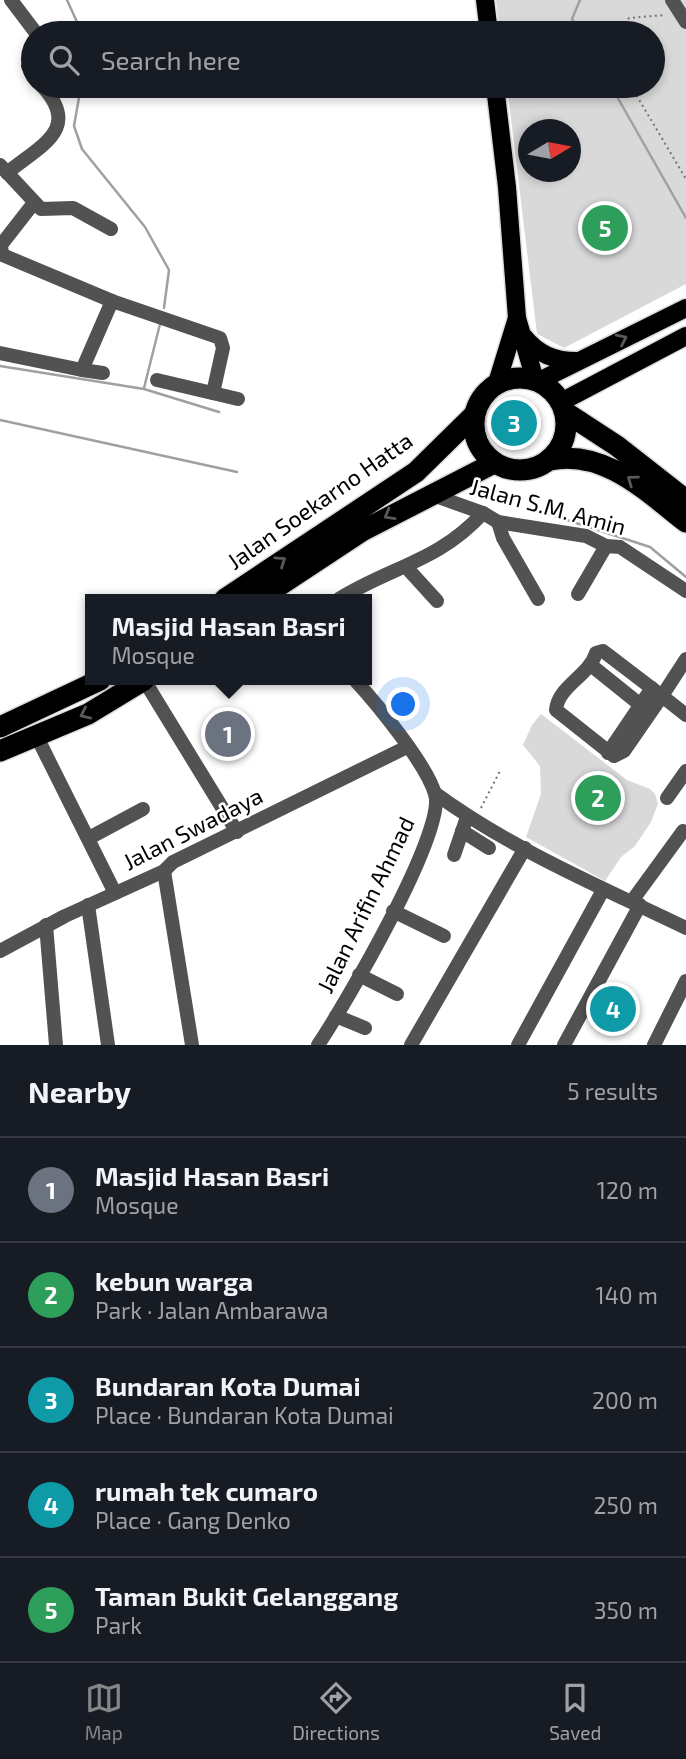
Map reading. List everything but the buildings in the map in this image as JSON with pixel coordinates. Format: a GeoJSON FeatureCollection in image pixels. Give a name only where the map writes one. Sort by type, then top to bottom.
{"type":"FeatureCollection","features":[{"type":"Feature","properties":{"kind":"highway"},"geometry":{"type":"LineString","coordinates":[[686,500],[563,407],[552,390],[537,381],[522,377],[497,383],[478,402],[474,415],[477,442],[494,463],[522,471],[550,460],[582,458],[613,469],[686,522]]}},
{"type":"Feature","properties":{"kind":"highway"},"geometry":{"type":"LineString","coordinates":[[550,460],[564,438],[563,407]]}},
{"type":"Feature","properties":{"kind":"highway","name":"Jalan Soekarno Hatta"},"geometry":{"type":"LineString","coordinates":[[233,594],[416,472],[474,415]]}},
{"type":"Feature","properties":{"kind":"highway","name":"Jalan Soekarno Hatta"},"geometry":{"type":"LineString","coordinates":[[275,594],[362,531],[494,463]]}},
{"type":"Feature","properties":{"kind":"highway"},"geometry":{"type":"LineString","coordinates":[[0,727],[89,685]]}},
{"type":"Feature","properties":{"kind":"highway"},"geometry":{"type":"LineString","coordinates":[[0,751],[88,714],[136,685]]}},
{"type":"Feature","properties":{"kind":"main road"},"geometry":{"type":"LineString","coordinates":[[485,0],[488,21]]}},
{"type":"Feature","properties":{"kind":"main road"},"geometry":{"type":"LineString","coordinates":[[496,98],[519,326],[537,381],[686,308]]}},
{"type":"Feature","properties":{"kind":"main road"},"geometry":{"type":"LineString","coordinates":[[519,326],[533,348],[550,358],[577,361]]}},
{"type":"Feature","properties":{"kind":"main road"},"geometry":{"type":"LineString","coordinates":[[497,383],[519,326]]}},
{"type":"Feature","properties":{"kind":"main road"},"geometry":{"type":"LineString","coordinates":[[563,407],[583,390],[686,336]]}},
{"type":"Feature","properties":{"kind":"main road"},"geometry":{"type":"LineString","coordinates":[[583,390],[581,411],[591,429]]}},
{"type":"Feature","properties":{"kind":"street"},"geometry":{"type":"LineString","coordinates":[[11,0],[27,21]]}},
{"type":"Feature","properties":{"kind":"street"},"geometry":{"type":"LineString","coordinates":[[672,0],[683,18]]}},
{"type":"Feature","properties":{"kind":"street"},"geometry":{"type":"LineString","coordinates":[[53,98],[60,111],[56,132],[4,169],[33,204],[44,211],[73,208],[111,229]]}},
{"type":"Feature","properties":{"kind":"street"},"geometry":{"type":"LineString","coordinates":[[33,204],[1,245],[1,254],[112,301],[220,338],[223,348],[213,393]]}},
{"type":"Feature","properties":{"kind":"street"},"geometry":{"type":"LineString","coordinates":[[82,370],[112,301]]}},
{"type":"Feature","properties":{"kind":"street"},"geometry":{"type":"LineString","coordinates":[[0,354],[103,373]]}},
{"type":"Feature","properties":{"kind":"street"},"geometry":{"type":"LineString","coordinates":[[158,380],[238,399]]}},
{"type":"Feature","properties":{"kind":"street","name":"Jalan S.M. Amin"},"geometry":{"type":"LineString","coordinates":[[430,494],[484,513],[498,522],[586,536],[606,546],[620,547],[686,591]]}},
{"type":"Feature","properties":{"kind":"street"},"geometry":{"type":"LineString","coordinates":[[347,594],[371,579],[407,568],[454,541],[484,513]]}},
{"type":"Feature","properties":{"kind":"street"},"geometry":{"type":"LineString","coordinates":[[498,522],[503,538],[538,599]]}},
{"type":"Feature","properties":{"kind":"street"},"geometry":{"type":"LineString","coordinates":[[578,594],[606,546]]}},
{"type":"Feature","properties":{"kind":"street"},"geometry":{"type":"LineString","coordinates":[[407,568],[437,601]]}},
{"type":"Feature","properties":{"kind":"street"},"geometry":{"type":"LineString","coordinates":[[686,660],[657,692],[608,753],[556,710],[562,694],[592,666],[597,653],[608,653],[657,692],[686,715]]}},
{"type":"Feature","properties":{"kind":"street"},"geometry":{"type":"LineString","coordinates":[[592,666],[646,709]]}},
{"type":"Feature","properties":{"kind":"street"},"geometry":{"type":"LineString","coordinates":[[147,685],[237,832]]}},
{"type":"Feature","properties":{"kind":"street","name":"Jalan Arifin Ahmad"},"geometry":{"type":"LineString","coordinates":[[321,1044],[393,911],[432,830],[436,794],[407,747],[359,685]]}},
{"type":"Feature","properties":{"kind":"street"},"geometry":{"type":"LineString","coordinates":[[36,734],[115,893]]}},
{"type":"Feature","properties":{"kind":"street","name":"Jalan Swadaya"},"geometry":{"type":"LineString","coordinates":[[0,951],[46,925],[163,871],[173,862],[407,747]]}},
{"type":"Feature","properties":{"kind":"street"},"geometry":{"type":"LineString","coordinates":[[667,798],[686,771]]}},
{"type":"Feature","properties":{"kind":"street"},"geometry":{"type":"LineString","coordinates":[[436,794],[468,823],[489,848]]}},
{"type":"Feature","properties":{"kind":"street"},"geometry":{"type":"LineString","coordinates":[[89,838],[144,809]]}},
{"type":"Feature","properties":{"kind":"street"},"geometry":{"type":"LineString","coordinates":[[468,823],[525,848],[603,890],[686,928]]}},
{"type":"Feature","properties":{"kind":"street"},"geometry":{"type":"LineString","coordinates":[[454,855],[468,823]]}},
{"type":"Feature","properties":{"kind":"street"},"geometry":{"type":"LineString","coordinates":[[564,1045],[636,903],[683,831]]}},
{"type":"Feature","properties":{"kind":"street"},"geometry":{"type":"LineString","coordinates":[[411,1045],[452,980],[525,848]]}},
{"type":"Feature","properties":{"kind":"street"},"geometry":{"type":"LineString","coordinates":[[163,871],[192,1045]]}},
{"type":"Feature","properties":{"kind":"street"},"geometry":{"type":"LineString","coordinates":[[517,1045],[603,890]]}},
{"type":"Feature","properties":{"kind":"street"},"geometry":{"type":"LineString","coordinates":[[88,905],[108,1045]]}},
{"type":"Feature","properties":{"kind":"street"},"geometry":{"type":"LineString","coordinates":[[393,911],[444,936]]}},
{"type":"Feature","properties":{"kind":"street"},"geometry":{"type":"LineString","coordinates":[[46,925],[56,1045]]}},
{"type":"Feature","properties":{"kind":"street"},"geometry":{"type":"LineString","coordinates":[[359,975],[397,994]]}},
{"type":"Feature","properties":{"kind":"street"},"geometry":{"type":"LineString","coordinates":[[654,1045],[686,981]]}},
{"type":"Feature","properties":{"kind":"street"},"geometry":{"type":"LineString","coordinates":[[336,1016],[365,1028]]}},
{"type":"Feature","properties":{"kind":"path"},"geometry":{"type":"LineString","coordinates":[[627,21],[629,18],[683,18]]}},
{"type":"Feature","properties":{"kind":"path"},"geometry":{"type":"LineString","coordinates":[[638,98],[686,178]]}},
{"type":"Feature","properties":{"kind":"path"},"geometry":{"type":"LineString","coordinates":[[468,823],[501,769]]}},
{"type":"Feature","properties":{"kind":"shaded area"},"geometry":{"type":"Polygon","coordinates":[[[496,0],[686,0],[686,284],[564,348],[537,334],[519,182],[581,182],[581,119],[518,119],[518,177],[508,98],[665,98],[665,21],[499,21],[496,0]]]}},
{"type":"Feature","properties":{"kind":"shaded area"},"geometry":{"type":"Polygon","coordinates":[[[541,714],[627,780],[650,789],[655,794],[658,804],[651,822],[635,846],[621,857],[605,881],[526,837],[541,794],[540,766],[523,745],[532,725],[541,714]]]}},
{"type":"Feature","properties":{"kind":"waterway"},"geometry":{"type":"LineString","coordinates":[[67,0],[77,21]]}},
{"type":"Feature","properties":{"kind":"waterway"},"geometry":{"type":"LineString","coordinates":[[573,21],[580,0]]}},
{"type":"Feature","properties":{"kind":"waterway"},"geometry":{"type":"LineString","coordinates":[[79,98],[74,126],[82,149],[145,227],[169,270],[164,308]]}},
{"type":"Feature","properties":{"kind":"waterway"},"geometry":{"type":"LineString","coordinates":[[618,98],[686,218]]}},
{"type":"Feature","properties":{"kind":"waterway"},"geometry":{"type":"LineString","coordinates":[[144,388],[160,324]]}},
{"type":"Feature","properties":{"kind":"waterway"},"geometry":{"type":"LineString","coordinates":[[0,366],[144,389],[219,412]]}},
{"type":"Feature","properties":{"kind":"waterway"},"geometry":{"type":"LineString","coordinates":[[0,420],[237,472]]}},
{"type":"Feature","properties":{"kind":"waterway"},"geometry":{"type":"LineString","coordinates":[[530,508],[650,547],[686,577]]}},
{"type":"Feature","properties":{"kind":"place","name":"Taman Bukit Gelanggang"},"geometry":{"type":"Point","coordinates":[605,228]}},
{"type":"Feature","properties":{"kind":"place","name":"Bundaran Kota Dumai"},"geometry":{"type":"Point","coordinates":[514,423]}},
{"type":"Feature","properties":{"kind":"place","name":"Masjid Hasan Basri"},"geometry":{"type":"Point","coordinates":[228,734]}},
{"type":"Feature","properties":{"kind":"place","name":"kebun warga"},"geometry":{"type":"Point","coordinates":[598,798]}},
{"type":"Feature","properties":{"kind":"place","name":"rumah tek cumaro"},"geometry":{"type":"Point","coordinates":[613,1009]}}]}
